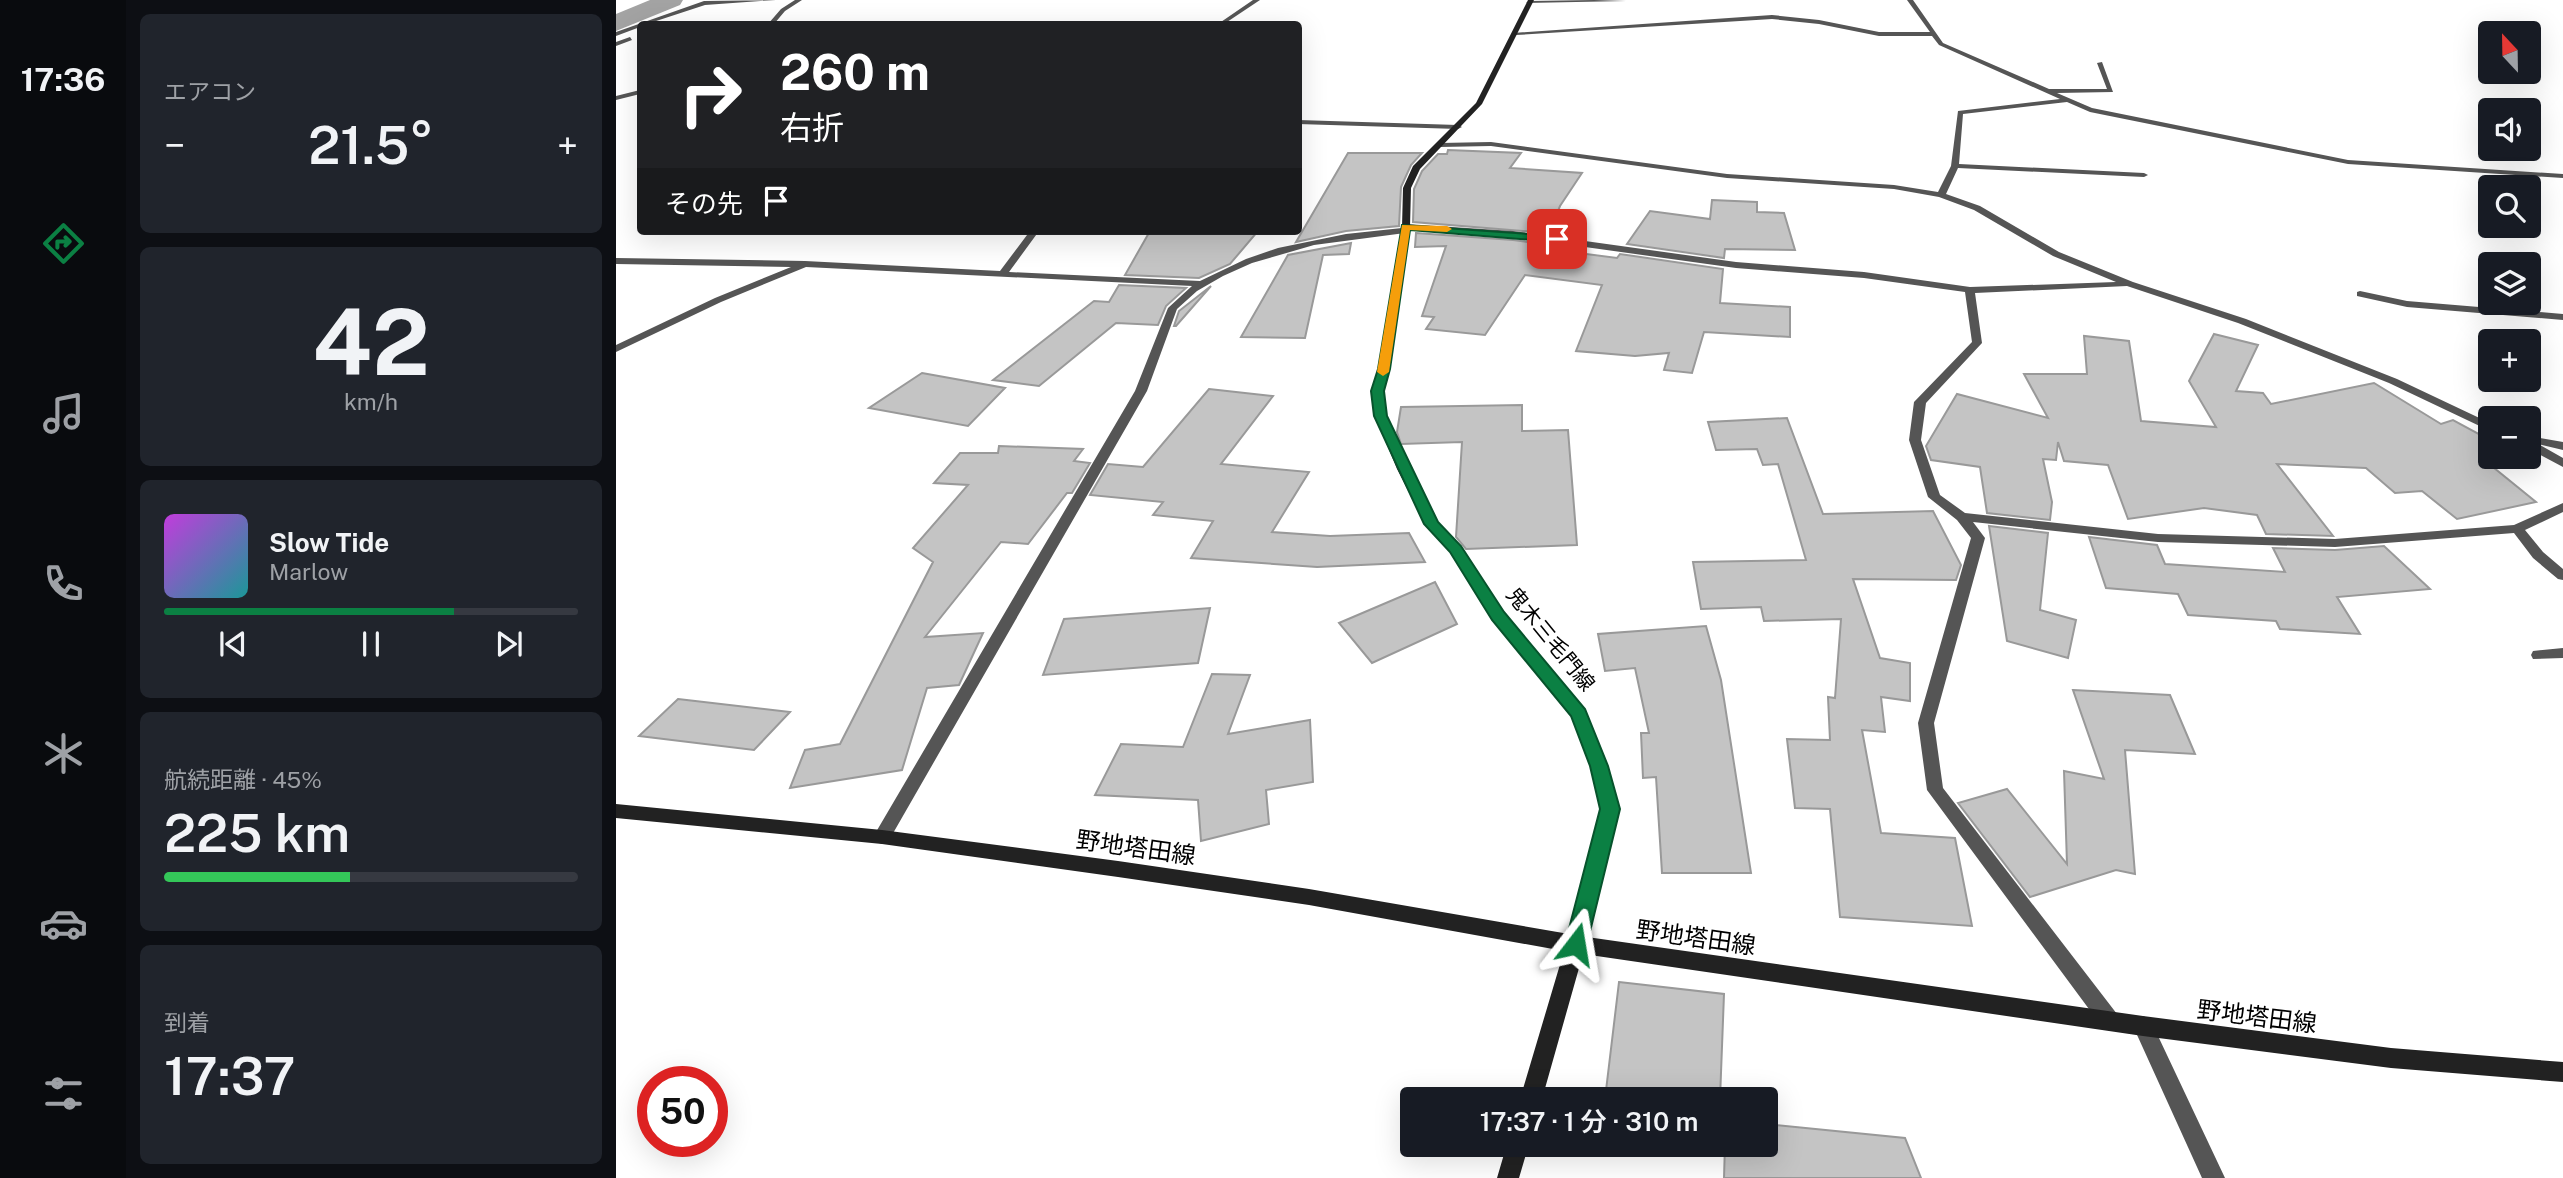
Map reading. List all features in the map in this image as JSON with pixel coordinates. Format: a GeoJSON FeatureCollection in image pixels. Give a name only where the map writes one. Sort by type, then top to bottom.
{"type":"FeatureCollection","features":[{"type":"Feature","properties":{"kind":"main road"},"geometry":{"type":"LineString","coordinates":[[1440,145],[1479,104],[1530,2]]}},
{"type":"Feature","properties":{"kind":"main road","name":"鬼木三毛門線"},"geometry":{"type":"LineString","coordinates":[[1440,145],[1416,168],[1407,188],[1405,228],[1384,369],[1378,391],[1381,416],[1432,524],[1455,549],[1498,616],[1579,714],[1599,766],[1610,809],[1576,944],[1534,1087]]}},
{"type":"Feature","properties":{"kind":"main road","name":"野地塔田線"},"geometry":{"type":"LineString","coordinates":[[616,811],[882,837],[1309,897],[1576,944],[2143,1026],[2391,1058],[2563,1072]]}},
{"type":"Feature","properties":{"kind":"main road"},"geometry":{"type":"LineString","coordinates":[[1508,1178],[1514,1157]]}},
{"type":"Feature","properties":{"kind":"street"},"geometry":{"type":"LineString","coordinates":[[654,21],[704,4],[773,0]]}},
{"type":"Feature","properties":{"kind":"street"},"geometry":{"type":"LineString","coordinates":[[774,21],[783,10],[799,0]]}},
{"type":"Feature","properties":{"kind":"street"},"geometry":{"type":"LineString","coordinates":[[1226,21],[1257,0]]}},
{"type":"Feature","properties":{"kind":"street"},"geometry":{"type":"LineString","coordinates":[[1910,0],[1941,44],[2067,101],[2116,117],[2341,161],[2563,176]]}},
{"type":"Feature","properties":{"kind":"street"},"geometry":{"type":"LineString","coordinates":[[1530,2],[1623,1],[1629,9]]}},
{"type":"Feature","properties":{"kind":"street"},"geometry":{"type":"LineString","coordinates":[[1634,18],[1639,26]]}},
{"type":"Feature","properties":{"kind":"street"},"geometry":{"type":"LineString","coordinates":[[1516,33],[1782,18],[1879,34],[1932,34]]}},
{"type":"Feature","properties":{"kind":"street"},"geometry":{"type":"LineString","coordinates":[[616,34],[637,27]]}},
{"type":"Feature","properties":{"kind":"street"},"geometry":{"type":"LineString","coordinates":[[616,44],[630,40]]}},
{"type":"Feature","properties":{"kind":"street"},"geometry":{"type":"LineString","coordinates":[[2046,91],[2111,91],[2100,63]]}},
{"type":"Feature","properties":{"kind":"street"},"geometry":{"type":"LineString","coordinates":[[616,98],[637,93]]}},
{"type":"Feature","properties":{"kind":"street"},"geometry":{"type":"LineString","coordinates":[[1941,195],[1955,166],[1960,113],[2067,101]]}},
{"type":"Feature","properties":{"kind":"street"},"geometry":{"type":"LineString","coordinates":[[1302,122],[1458,127]]}},
{"type":"Feature","properties":{"kind":"street"},"geometry":{"type":"LineString","coordinates":[[1440,145],[1491,144],[1727,176],[1894,187],[1941,195],[1977,208],[2056,254],[2130,284],[2255,326],[2393,381],[2478,421]]}},
{"type":"Feature","properties":{"kind":"street"},"geometry":{"type":"LineString","coordinates":[[1955,166],[2144,175]]}},
{"type":"Feature","properties":{"kind":"street"},"geometry":{"type":"LineString","coordinates":[[882,837],[1141,391],[1173,308],[1200,284],[1240,265],[1293,249],[1405,228],[1513,234],[1736,265],[1851,274],[1970,290],[2130,284]]}},
{"type":"Feature","properties":{"kind":"street"},"geometry":{"type":"LineString","coordinates":[[1003,273],[1032,235]]}},
{"type":"Feature","properties":{"kind":"street"},"geometry":{"type":"LineString","coordinates":[[616,261],[805,264],[1200,284]]}},
{"type":"Feature","properties":{"kind":"street"},"geometry":{"type":"LineString","coordinates":[[616,349],[718,300],[805,264]]}},
{"type":"Feature","properties":{"kind":"street"},"geometry":{"type":"LineString","coordinates":[[1970,290],[1977,343],[1920,402],[1915,440],[1934,498],[1962,517],[1978,538],[1926,723],[1935,790],[2110,1021]]}},
{"type":"Feature","properties":{"kind":"street"},"geometry":{"type":"LineString","coordinates":[[2360,294],[2407,304],[2563,317]]}},
{"type":"Feature","properties":{"kind":"street"},"geometry":{"type":"LineString","coordinates":[[2541,443],[2563,446]]}},
{"type":"Feature","properties":{"kind":"street"},"geometry":{"type":"LineString","coordinates":[[2541,449],[2563,463]]}},
{"type":"Feature","properties":{"kind":"street"},"geometry":{"type":"LineString","coordinates":[[1962,517],[2158,538],[2335,543],[2517,529],[2563,507]]}},
{"type":"Feature","properties":{"kind":"street"},"geometry":{"type":"LineString","coordinates":[[2517,529],[2538,555],[2563,576]]}},
{"type":"Feature","properties":{"kind":"street"},"geometry":{"type":"LineString","coordinates":[[2538,655],[2563,653]]}},
{"type":"Feature","properties":{"kind":"street"},"geometry":{"type":"LineString","coordinates":[[2143,1026],[2214,1178]]}},
{"type":"Feature","properties":{"kind":"building"},"geometry":{"type":"Polygon","coordinates":[[[1448,150],[1521,153],[1510,168],[1582,173],[1560,206],[1549,233],[1413,222],[1414,189],[1422,171],[1438,154],[1447,154],[1448,150]]]}},
{"type":"Feature","properties":{"kind":"building"},"geometry":{"type":"Polygon","coordinates":[[[1348,153],[1422,153],[1411,165],[1401,187],[1399,226],[1346,231],[1296,242],[1348,153]]]}},
{"type":"Feature","properties":{"kind":"building"},"geometry":{"type":"Polygon","coordinates":[[[1712,200],[1757,202],[1757,212],[1784,213],[1795,250],[1725,249],[1724,258],[1627,244],[1650,211],[1710,219],[1712,200]]]}},
{"type":"Feature","properties":{"kind":"building"},"geometry":{"type":"Polygon","coordinates":[[[1416,233],[1513,240],[1543,244],[1540,248],[1617,258],[1620,254],[1723,269],[1720,303],[1790,307],[1790,337],[1704,332],[1692,373],[1664,370],[1669,353],[1635,356],[1576,351],[1602,285],[1525,275],[1485,335],[1426,329],[1434,317],[1422,316],[1446,246],[1415,247],[1416,233]]]}},
{"type":"Feature","properties":{"kind":"building"},"geometry":{"type":"Polygon","coordinates":[[[1148,235],[1255,235],[1230,264],[1199,278],[1125,275],[1148,235]]]}},
{"type":"Feature","properties":{"kind":"building"},"geometry":{"type":"Polygon","coordinates":[[[1351,243],[1349,254],[1323,255],[1305,338],[1241,337],[1288,255],[1351,243]]]}},
{"type":"Feature","properties":{"kind":"building"},"geometry":{"type":"Polygon","coordinates":[[[1119,285],[1186,288],[1166,306],[1158,325],[1116,323],[1039,386],[993,380],[1094,301],[1109,302],[1119,285]]]}},
{"type":"Feature","properties":{"kind":"building"},"geometry":{"type":"Polygon","coordinates":[[[1211,286],[1176,326],[1174,326],[1179,311],[1211,286]]]}},
{"type":"Feature","properties":{"kind":"building"},"geometry":{"type":"Polygon","coordinates":[[[2214,334],[2258,345],[2236,391],[2263,393],[2271,404],[2374,383],[2441,424],[2453,420],[2478,434],[2478,469],[2495,469],[2536,502],[2457,519],[2422,491],[2395,493],[2366,468],[2277,464],[2333,536],[2266,534],[2257,515],[2204,508],[2128,519],[2108,465],[2064,461],[2058,442],[2056,460],[2043,459],[2052,502],[2050,520],[1987,513],[1980,467],[1931,460],[1926,446],[1957,394],[2048,418],[2024,374],[2087,374],[2084,336],[2129,341],[2141,421],[2216,427],[2189,381],[2214,334]]]}},
{"type":"Feature","properties":{"kind":"building"},"geometry":{"type":"Polygon","coordinates":[[[922,373],[1005,388],[968,426],[869,408],[922,373]]]}},
{"type":"Feature","properties":{"kind":"building"},"geometry":{"type":"Polygon","coordinates":[[[1209,389],[1273,396],[1221,464],[1309,472],[1272,532],[1330,536],[1409,533],[1425,562],[1317,567],[1191,558],[1213,521],[1153,515],[1163,502],[1090,495],[1108,464],[1143,467],[1209,389]]]}},
{"type":"Feature","properties":{"kind":"building"},"geometry":{"type":"Polygon","coordinates":[[[1522,405],[1522,431],[1568,430],[1577,545],[1466,549],[1456,537],[1462,442],[1401,444],[1397,432],[1401,407],[1522,405]]]}},
{"type":"Feature","properties":{"kind":"building"},"geometry":{"type":"Polygon","coordinates":[[[1787,418],[1823,514],[1933,511],[1961,565],[1956,580],[1853,579],[1880,658],[1910,663],[1910,701],[1881,697],[1885,732],[1862,730],[1881,833],[1955,838],[1972,926],[1840,917],[1830,809],[1795,808],[1787,739],[1830,740],[1828,697],[1835,698],[1841,619],[1764,621],[1761,607],[1701,609],[1693,562],[1806,560],[1778,464],[1763,465],[1757,449],[1716,450],[1708,422],[1787,418]]]}},
{"type":"Feature","properties":{"kind":"building"},"geometry":{"type":"Polygon","coordinates":[[[999,446],[1083,449],[1074,461],[1090,463],[1072,493],[1067,493],[1028,544],[1001,542],[925,637],[983,633],[959,685],[927,688],[902,770],[790,788],[805,750],[840,744],[933,562],[913,548],[968,485],[934,483],[960,453],[998,453],[999,446]]]}},
{"type":"Feature","properties":{"kind":"building"},"geometry":{"type":"Polygon","coordinates":[[[1989,526],[2048,533],[2040,610],[2076,620],[2068,658],[2007,641],[1989,526]]]}},
{"type":"Feature","properties":{"kind":"building"},"geometry":{"type":"Polygon","coordinates":[[[2089,537],[2157,545],[2165,564],[2285,572],[2273,548],[2335,550],[2384,546],[2430,589],[2337,597],[2360,634],[2280,629],[2276,621],[2188,615],[2178,594],[2106,588],[2089,537]]]}},
{"type":"Feature","properties":{"kind":"building"},"geometry":{"type":"Polygon","coordinates":[[[1435,582],[1457,624],[1372,663],[1339,623],[1435,582]]]}},
{"type":"Feature","properties":{"kind":"building"},"geometry":{"type":"Polygon","coordinates":[[[1210,608],[1198,663],[1043,675],[1064,619],[1210,608]]]}},
{"type":"Feature","properties":{"kind":"building"},"geometry":{"type":"Polygon","coordinates":[[[1706,626],[1721,680],[1751,873],[1662,873],[1656,777],[1643,778],[1641,733],[1649,733],[1635,668],[1605,671],[1598,634],[1706,626]]]}},
{"type":"Feature","properties":{"kind":"building"},"geometry":{"type":"Polygon","coordinates":[[[1212,674],[1250,675],[1228,734],[1310,720],[1313,782],[1266,790],[1269,824],[1201,841],[1198,800],[1095,795],[1121,744],[1183,747],[1212,674]]]}},
{"type":"Feature","properties":{"kind":"building"},"geometry":{"type":"Polygon","coordinates":[[[2073,690],[2170,695],[2195,754],[2125,750],[2135,874],[2116,870],[2030,897],[1958,803],[2007,789],[2067,864],[2064,771],[2104,779],[2073,690]]]}},
{"type":"Feature","properties":{"kind":"building"},"geometry":{"type":"Polygon","coordinates":[[[678,699],[790,712],[754,750],[639,736],[678,699]]]}},
{"type":"Feature","properties":{"kind":"building"},"geometry":{"type":"Polygon","coordinates":[[[1619,982],[1724,994],[1720,1087],[1606,1087],[1619,982]]]}},
{"type":"Feature","properties":{"kind":"building"},"geometry":{"type":"Polygon","coordinates":[[[1778,1125],[1905,1138],[1921,1178],[1724,1178],[1725,1157],[1778,1157],[1778,1125]]]}},
{"type":"Feature","properties":{"kind":"waterway"},"geometry":{"type":"LineString","coordinates":[[616,23],[671,0]]}},
{"type":"Feature","properties":{"kind":"slow traffic"},"geometry":{"type":"LineString","coordinates":[[1383,372],[1406,227],[1447,229]]}},
{"type":"Feature","properties":{"kind":"route"},"geometry":{"type":"LineString","coordinates":[[1557,239],[1465,229],[1406,227],[1384,369],[1378,391],[1381,416],[1395,444],[1403,469],[1432,524],[1455,549],[1498,616],[1579,714],[1599,766],[1610,809],[1576,944]]}}]}
